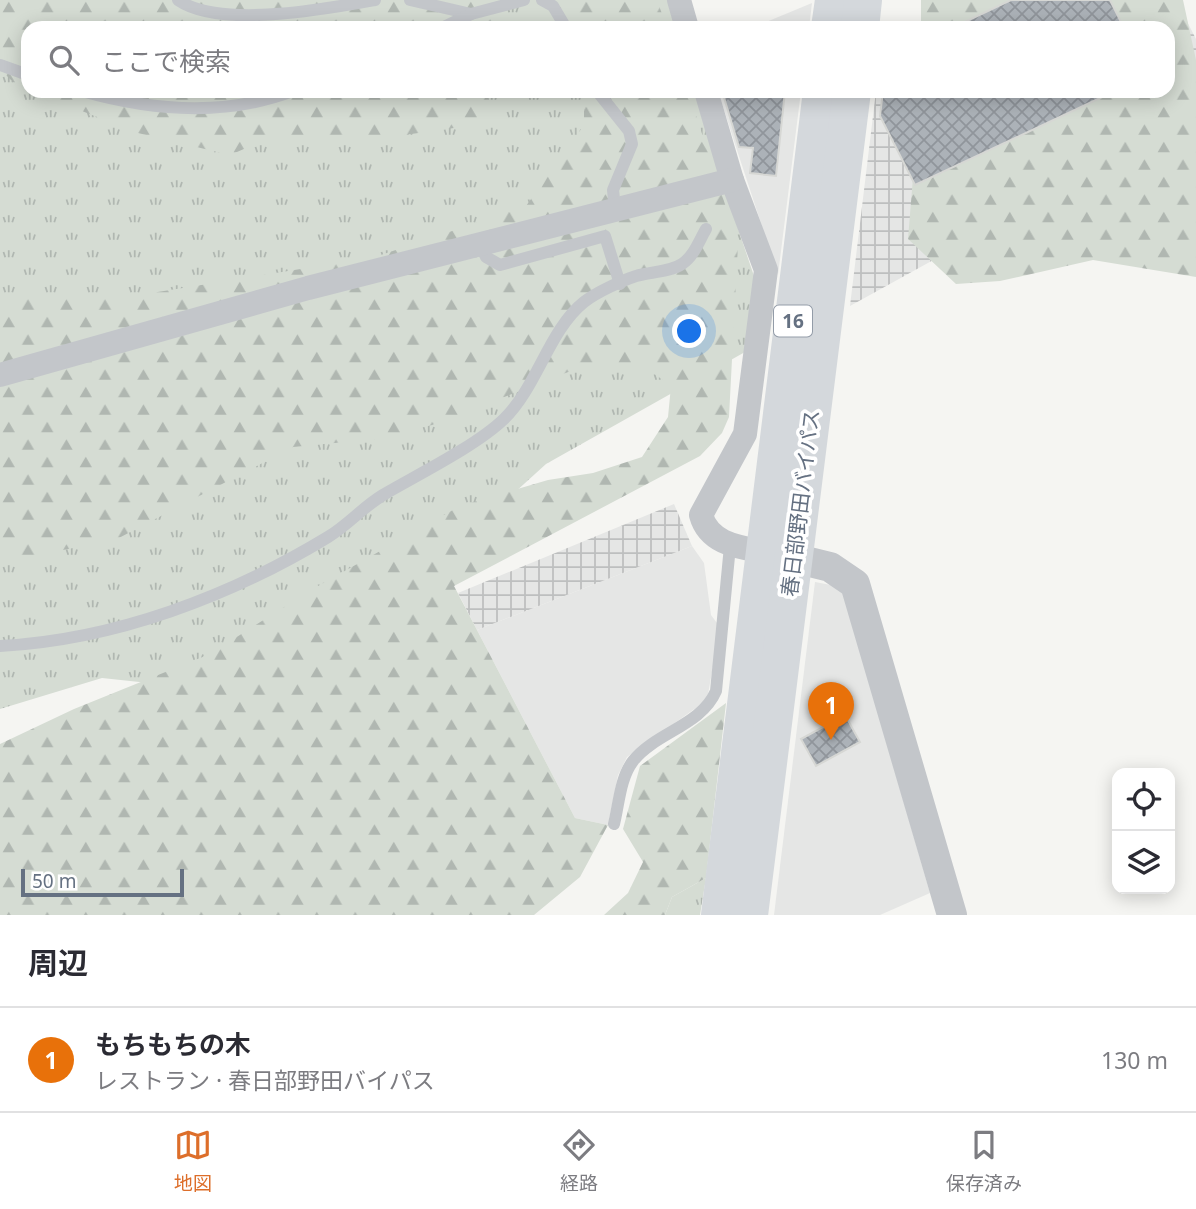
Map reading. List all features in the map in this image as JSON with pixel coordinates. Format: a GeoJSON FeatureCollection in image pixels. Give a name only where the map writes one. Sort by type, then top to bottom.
{"type":"FeatureCollection","features":[{"type":"Feature","properties":{"kind":"highway"},"geometry":{"type":"LineString","coordinates":[[831,21],[834,0]]}},
{"type":"Feature","properties":{"kind":"highway"},"geometry":{"type":"LineString","coordinates":[[861,21],[863,0]]}},
{"type":"Feature","properties":{"kind":"highway","name":"春日部野田バイパス"},"geometry":{"type":"LineString","coordinates":[[720,915],[762,552],[821,98]]}},
{"type":"Feature","properties":{"kind":"highway","name":"春日部野田バイパス"},"geometry":{"type":"LineString","coordinates":[[749,915],[762,552],[851,98]]}},
{"type":"Feature","properties":{"kind":"street"},"geometry":{"type":"LineString","coordinates":[[678,0],[685,21]]}},
{"type":"Feature","properties":{"kind":"street"},"geometry":{"type":"LineString","coordinates":[[708,98],[732,180],[766,270],[745,434],[701,515],[704,526],[762,552],[830,567],[855,584],[952,915]]}},
{"type":"Feature","properties":{"kind":"street"},"geometry":{"type":"LineString","coordinates":[[0,375],[308,288],[732,180]]}},
{"type":"Feature","properties":{"kind":"lane"},"geometry":{"type":"LineString","coordinates":[[178,0],[210,13],[277,7],[306,13],[375,0]]}},
{"type":"Feature","properties":{"kind":"lane"},"geometry":{"type":"LineString","coordinates":[[410,0],[471,14]]}},
{"type":"Feature","properties":{"kind":"lane"},"geometry":{"type":"LineString","coordinates":[[456,21],[471,14],[524,0]]}},
{"type":"Feature","properties":{"kind":"lane"},"geometry":{"type":"LineString","coordinates":[[542,0],[553,6],[562,21]]}},
{"type":"Feature","properties":{"kind":"lane"},"geometry":{"type":"LineString","coordinates":[[0,65],[21,72]]}},
{"type":"Feature","properties":{"kind":"lane"},"geometry":{"type":"LineString","coordinates":[[106,98],[123,103],[184,109],[237,107],[268,98]]}},
{"type":"Feature","properties":{"kind":"lane"},"geometry":{"type":"LineString","coordinates":[[603,98],[629,131],[632,144],[613,190],[615,209]]}},
{"type":"Feature","properties":{"kind":"lane"},"geometry":{"type":"LineString","coordinates":[[0,646],[35,644],[122,625],[219,594],[273,569],[331,535],[372,502],[503,420],[524,394],[568,321],[584,302],[634,277],[680,265],[692,254],[706,229]]}},
{"type":"Feature","properties":{"kind":"lane"},"geometry":{"type":"LineString","coordinates":[[481,244],[485,257],[500,265],[606,236],[620,284]]}},
{"type":"Feature","properties":{"kind":"lane"},"geometry":{"type":"LineString","coordinates":[[614,824],[624,777],[634,760],[709,706],[713,698],[724,626],[722,600],[762,552]]}},
{"type":"Feature","properties":{"kind":"shaded area"},"geometry":{"type":"Polygon","coordinates":[[[1176,0],[1196,39],[1196,115],[850,306],[875,98],[1175,98],[1175,21],[1170,21],[1176,0]]]}},
{"type":"Feature","properties":{"kind":"shaded area"},"geometry":{"type":"Polygon","coordinates":[[[812,3],[810,21],[769,21],[812,3]]]}},
{"type":"Feature","properties":{"kind":"shaded area"},"geometry":{"type":"Polygon","coordinates":[[[720,98],[800,98],[778,275],[720,98]]]}},
{"type":"Feature","properties":{"kind":"shaded area"},"geometry":{"type":"Polygon","coordinates":[[[674,504],[692,546],[477,630],[458,593],[674,504]]]}},
{"type":"Feature","properties":{"kind":"shaded area"},"geometry":{"type":"Polygon","coordinates":[[[692,546],[704,563],[711,615],[720,627],[707,700],[627,757],[618,775],[608,825],[575,818],[477,630],[692,546]]]}},
{"type":"Feature","properties":{"kind":"shaded area"},"geometry":{"type":"Polygon","coordinates":[[[815,582],[836,586],[843,592],[930,893],[880,915],[774,915],[815,582]]]}},
{"type":"Feature","properties":{"kind":"green space"},"geometry":{"type":"Polygon","coordinates":[[[0,0],[669,0],[675,21],[21,21],[21,98],[698,98],[719,167],[716,174],[0,368],[0,0]]]}},
{"type":"Feature","properties":{"kind":"green space"},"geometry":{"type":"Polygon","coordinates":[[[0,0],[494,0],[496,21],[21,21],[21,87],[0,69],[0,0]]]}},
{"type":"Feature","properties":{"kind":"green space"},"geometry":{"type":"Polygon","coordinates":[[[574,0],[657,0],[664,21],[578,21],[574,0]]]}},
{"type":"Feature","properties":{"kind":"green space"},"geometry":{"type":"Polygon","coordinates":[[[921,0],[1183,0],[1196,60],[1196,277],[1093,260],[1000,281],[956,284],[908,239],[919,98],[1175,98],[1175,21],[921,21],[921,0]]]}},
{"type":"Feature","properties":{"kind":"green space"},"geometry":{"type":"Polygon","coordinates":[[[49,98],[488,98],[475,125],[390,137],[276,135],[230,155],[138,133],[49,98]]]}},
{"type":"Feature","properties":{"kind":"green space"},"geometry":{"type":"Polygon","coordinates":[[[584,98],[690,98],[738,244],[729,417],[722,433],[700,456],[454,586],[575,818],[608,825],[580,877],[534,915],[0,915],[0,744],[74,709],[210,654],[311,590],[460,506],[548,480],[593,473],[642,457],[668,417],[671,386],[645,367],[581,367],[432,425],[376,439],[293,447],[115,540],[0,562],[0,299],[139,295],[375,257],[526,206],[584,125],[584,98]]]}},
{"type":"Feature","properties":{"kind":"green space"},"geometry":{"type":"Polygon","coordinates":[[[726,193],[754,276],[745,352],[546,464],[490,515],[158,684],[102,678],[0,709],[0,381],[726,193]]]}},
{"type":"Feature","properties":{"kind":"green space"},"geometry":{"type":"Polygon","coordinates":[[[726,703],[706,878],[672,897],[665,915],[604,915],[628,893],[643,862],[623,829],[640,766],[726,703]]]}},
{"type":"Feature","properties":{"kind":"green space"},"geometry":{"type":"Polygon","coordinates":[[[706,878],[700,915],[665,915],[672,897],[706,878]]]}},
{"type":"Feature","properties":{"kind":"building"},"geometry":{"type":"Polygon","coordinates":[[[1011,0],[1110,0],[1120,21],[967,21],[1011,0]]]}},
{"type":"Feature","properties":{"kind":"building"},"geometry":{"type":"Polygon","coordinates":[[[724,98],[784,98],[776,176],[750,173],[753,148],[739,147],[724,98]]]}},
{"type":"Feature","properties":{"kind":"building"},"geometry":{"type":"Polygon","coordinates":[[[882,98],[1100,98],[915,185],[880,116],[882,98]]]}},
{"type":"Feature","properties":{"kind":"building"},"geometry":{"type":"Polygon","coordinates":[[[845,715],[860,742],[816,766],[801,739],[845,715]]]}},
{"type":"Feature","properties":{"kind":"place","name":"もちもちの木"},"geometry":{"type":"Point","coordinates":[831,740]}}]}
